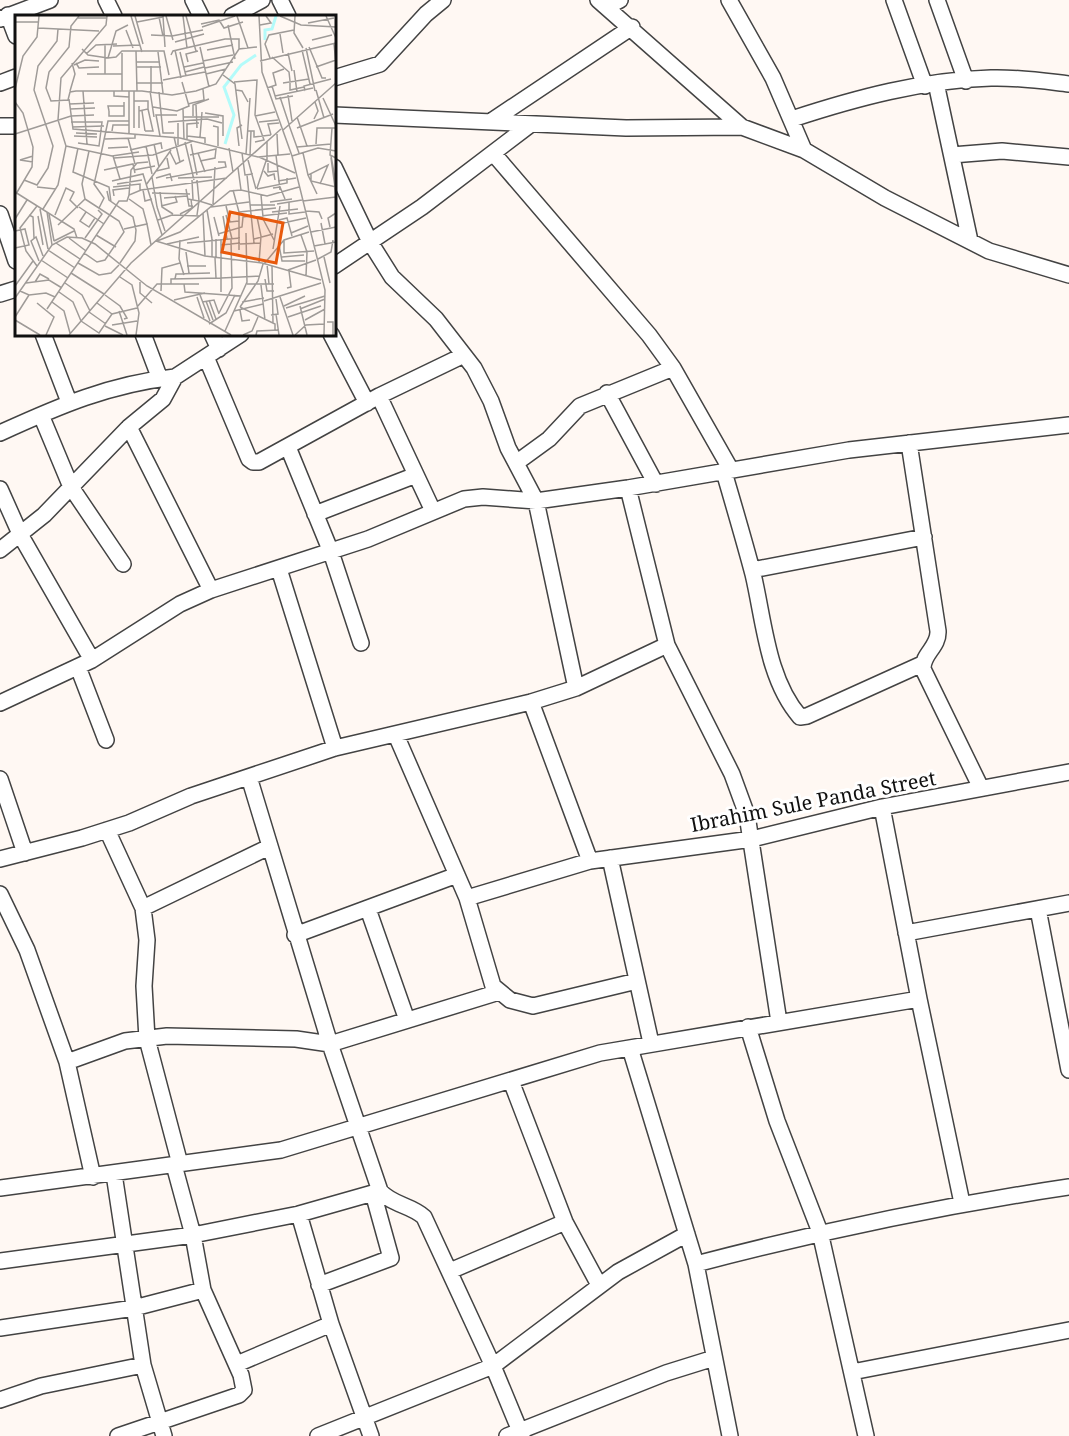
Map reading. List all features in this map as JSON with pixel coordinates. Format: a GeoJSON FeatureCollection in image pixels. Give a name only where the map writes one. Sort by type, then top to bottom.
{"type":"FeatureCollection","features":[{"type":"Feature","properties":{"kind":"street"},"geometry":{"type":"LineString","coordinates":[[15,30],[12,11],[50,0]]}},
{"type":"Feature","properties":{"kind":"street"},"geometry":{"type":"LineString","coordinates":[[106,0],[114,15]]}},
{"type":"Feature","properties":{"kind":"street"},"geometry":{"type":"LineString","coordinates":[[193,0],[200,15]]}},
{"type":"Feature","properties":{"kind":"street"},"geometry":{"type":"LineString","coordinates":[[234,15],[261,0]]}},
{"type":"Feature","properties":{"kind":"street"},"geometry":{"type":"LineString","coordinates":[[280,0],[288,15]]}},
{"type":"Feature","properties":{"kind":"street"},"geometry":{"type":"LineString","coordinates":[[336,77],[380,64],[426,14],[443,0]]}},
{"type":"Feature","properties":{"kind":"street"},"geometry":{"type":"LineString","coordinates":[[729,0],[792,119],[804,150]]}},
{"type":"Feature","properties":{"kind":"street"},"geometry":{"type":"LineString","coordinates":[[894,0],[930,85],[952,155],[970,241]]}},
{"type":"Feature","properties":{"kind":"street"},"geometry":{"type":"LineString","coordinates":[[937,0],[966,81]]}},
{"type":"Feature","properties":{"kind":"street"},"geometry":{"type":"LineString","coordinates":[[608,2],[632,27],[742,127]]}},
{"type":"Feature","properties":{"kind":"street"},"geometry":{"type":"LineString","coordinates":[[493,120],[632,27]]}},
{"type":"Feature","properties":{"kind":"street"},"geometry":{"type":"LineString","coordinates":[[0,83],[15,77]]}},
{"type":"Feature","properties":{"kind":"street"},"geometry":{"type":"LineString","coordinates":[[792,119],[857,97],[930,85],[991,78],[1069,84]]}},
{"type":"Feature","properties":{"kind":"street"},"geometry":{"type":"LineString","coordinates":[[336,115],[493,120],[626,128],[742,127],[804,150],[885,198],[989,251],[1069,275]]}},
{"type":"Feature","properties":{"kind":"street"},"geometry":{"type":"LineString","coordinates":[[336,265],[531,124]]}},
{"type":"Feature","properties":{"kind":"street"},"geometry":{"type":"LineString","coordinates":[[952,155],[1002,151],[1069,157]]}},
{"type":"Feature","properties":{"kind":"street"},"geometry":{"type":"LineString","coordinates":[[493,153],[649,334],[673,368],[728,471],[771,658],[780,683],[800,717],[807,716],[922,664],[939,638],[909,443]]}},
{"type":"Feature","properties":{"kind":"street"},"geometry":{"type":"LineString","coordinates":[[336,171],[370,242],[392,277],[436,319],[474,368],[491,401],[516,463],[536,501],[576,688]]}},
{"type":"Feature","properties":{"kind":"street"},"geometry":{"type":"LineString","coordinates":[[0,214],[15,258]]}},
{"type":"Feature","properties":{"kind":"street"},"geometry":{"type":"LineString","coordinates":[[0,294],[15,288]]}},
{"type":"Feature","properties":{"kind":"street"},"geometry":{"type":"LineString","coordinates":[[44,336],[69,402]]}},
{"type":"Feature","properties":{"kind":"street"},"geometry":{"type":"LineString","coordinates":[[0,550],[21,536],[129,427],[163,399],[167,378],[144,336]]}},
{"type":"Feature","properties":{"kind":"street"},"geometry":{"type":"LineString","coordinates":[[212,336],[212,353],[249,459],[253,462],[260,462],[373,399],[464,355]]}},
{"type":"Feature","properties":{"kind":"street"},"geometry":{"type":"LineString","coordinates":[[0,431],[69,402],[123,384],[167,378],[238,336]]}},
{"type":"Feature","properties":{"kind":"street"},"geometry":{"type":"LineString","coordinates":[[332,336],[373,399],[416,475],[433,511]]}},
{"type":"Feature","properties":{"kind":"street"},"geometry":{"type":"LineString","coordinates":[[516,463],[549,439],[580,406],[607,393],[673,368]]}},
{"type":"Feature","properties":{"kind":"street"},"geometry":{"type":"LineString","coordinates":[[607,393],[656,483]]}},
{"type":"Feature","properties":{"kind":"street"},"geometry":{"type":"LineString","coordinates":[[41,415],[71,487],[123,564]]}},
{"type":"Feature","properties":{"kind":"street"},"geometry":{"type":"LineString","coordinates":[[0,703],[85,664],[180,604],[212,590],[368,539],[464,500],[483,497],[536,501],[628,488],[849,450],[1069,425]]}},
{"type":"Feature","properties":{"kind":"street"},"geometry":{"type":"LineString","coordinates":[[129,427],[212,590]]}},
{"type":"Feature","properties":{"kind":"street"},"geometry":{"type":"LineString","coordinates":[[288,447],[331,552],[361,643]]}},
{"type":"Feature","properties":{"kind":"street"},"geometry":{"type":"LineString","coordinates":[[315,514],[416,475]]}},
{"type":"Feature","properties":{"kind":"street"},"geometry":{"type":"LineString","coordinates":[[628,488],[667,645],[732,774],[747,815],[779,1022]]}},
{"type":"Feature","properties":{"kind":"street"},"geometry":{"type":"LineString","coordinates":[[0,489],[85,664],[106,740]]}},
{"type":"Feature","properties":{"kind":"street"},"geometry":{"type":"LineString","coordinates":[[752,570],[924,537]]}},
{"type":"Feature","properties":{"kind":"street"},"geometry":{"type":"LineString","coordinates":[[279,569],[335,748]]}},
{"type":"Feature","properties":{"kind":"street"},"geometry":{"type":"LineString","coordinates":[[0,859],[107,830],[191,796],[335,748],[531,702],[576,688],[667,645]]}},
{"type":"Feature","properties":{"kind":"street"},"geometry":{"type":"LineString","coordinates":[[922,664],[981,789]]}},
{"type":"Feature","properties":{"kind":"street"},"geometry":{"type":"LineString","coordinates":[[531,702],[590,861]]}},
{"type":"Feature","properties":{"kind":"street"},"geometry":{"type":"LineString","coordinates":[[396,735],[467,898],[492,982],[499,992],[510,1000],[533,1006],[637,981]]}},
{"type":"Feature","properties":{"kind":"street","name":"Ibrahim Sule Panda Street"},"geometry":{"type":"LineString","coordinates":[[467,898],[590,861],[752,839],[882,807],[1069,772]]}},
{"type":"Feature","properties":{"kind":"street"},"geometry":{"type":"LineString","coordinates":[[249,777],[295,935],[330,1044],[360,1126],[391,1258],[318,1285]]}},
{"type":"Feature","properties":{"kind":"street"},"geometry":{"type":"LineString","coordinates":[[0,779],[25,853]]}},
{"type":"Feature","properties":{"kind":"street"},"geometry":{"type":"LineString","coordinates":[[882,807],[962,1203]]}},
{"type":"Feature","properties":{"kind":"street"},"geometry":{"type":"LineString","coordinates":[[107,830],[143,908],[147,940],[144,986],[147,1039],[177,1165],[203,1290],[237,1364],[244,1385],[239,1395],[161,1429],[118,1436]]}},
{"type":"Feature","properties":{"kind":"street"},"geometry":{"type":"LineString","coordinates":[[143,908],[269,847]]}},
{"type":"Feature","properties":{"kind":"street"},"geometry":{"type":"LineString","coordinates":[[610,858],[651,1043]]}},
{"type":"Feature","properties":{"kind":"street"},"geometry":{"type":"LineString","coordinates":[[295,935],[457,875]]}},
{"type":"Feature","properties":{"kind":"street"},"geometry":{"type":"LineString","coordinates":[[0,894],[6,922],[27,950],[67,1062],[93,1177]]}},
{"type":"Feature","properties":{"kind":"street"},"geometry":{"type":"LineString","coordinates":[[906,933],[1069,903]]}},
{"type":"Feature","properties":{"kind":"street"},"geometry":{"type":"LineString","coordinates":[[368,909],[407,1020]]}},
{"type":"Feature","properties":{"kind":"street"},"geometry":{"type":"LineString","coordinates":[[1038,909],[1069,1070]]}},
{"type":"Feature","properties":{"kind":"street"},"geometry":{"type":"LineString","coordinates":[[67,1062],[125,1041],[147,1039],[228,1037],[296,1039],[330,1044],[499,992]]}},
{"type":"Feature","properties":{"kind":"street"},"geometry":{"type":"LineString","coordinates":[[0,1188],[281,1150],[600,1053],[919,999]]}},
{"type":"Feature","properties":{"kind":"street"},"geometry":{"type":"LineString","coordinates":[[748,1027],[777,1121],[820,1232],[866,1436]]}},
{"type":"Feature","properties":{"kind":"street"},"geometry":{"type":"LineString","coordinates":[[630,1048],[696,1264],[730,1436]]}},
{"type":"Feature","properties":{"kind":"street"},"geometry":{"type":"LineString","coordinates":[[511,1081],[565,1222],[600,1285]]}},
{"type":"Feature","properties":{"kind":"street"},"geometry":{"type":"LineString","coordinates":[[114,1174],[143,1365],[161,1429]]}},
{"type":"Feature","properties":{"kind":"street"},"geometry":{"type":"LineString","coordinates":[[696,1264],[820,1232],[962,1203],[1069,1187]]}},
{"type":"Feature","properties":{"kind":"street"},"geometry":{"type":"LineString","coordinates":[[0,1261],[125,1246],[192,1235],[298,1214],[377,1192],[396,1203],[418,1211],[424,1217],[493,1366],[516,1434],[666,1372],[714,1358]]}},
{"type":"Feature","properties":{"kind":"street"},"geometry":{"type":"LineString","coordinates":[[298,1214],[318,1285],[371,1436]]}},
{"type":"Feature","properties":{"kind":"street"},"geometry":{"type":"LineString","coordinates":[[450,1271],[565,1222]]}},
{"type":"Feature","properties":{"kind":"street"},"geometry":{"type":"LineString","coordinates":[[318,1436],[493,1366],[600,1285],[687,1234]]}},
{"type":"Feature","properties":{"kind":"street"},"geometry":{"type":"LineString","coordinates":[[0,1328],[134,1308],[203,1290]]}},
{"type":"Feature","properties":{"kind":"street"},"geometry":{"type":"LineString","coordinates":[[237,1364],[331,1324]]}},
{"type":"Feature","properties":{"kind":"street"},"geometry":{"type":"LineString","coordinates":[[852,1372],[1069,1330]]}},
{"type":"Feature","properties":{"kind":"street"},"geometry":{"type":"LineString","coordinates":[[0,1400],[41,1386],[143,1365]]}}]}
